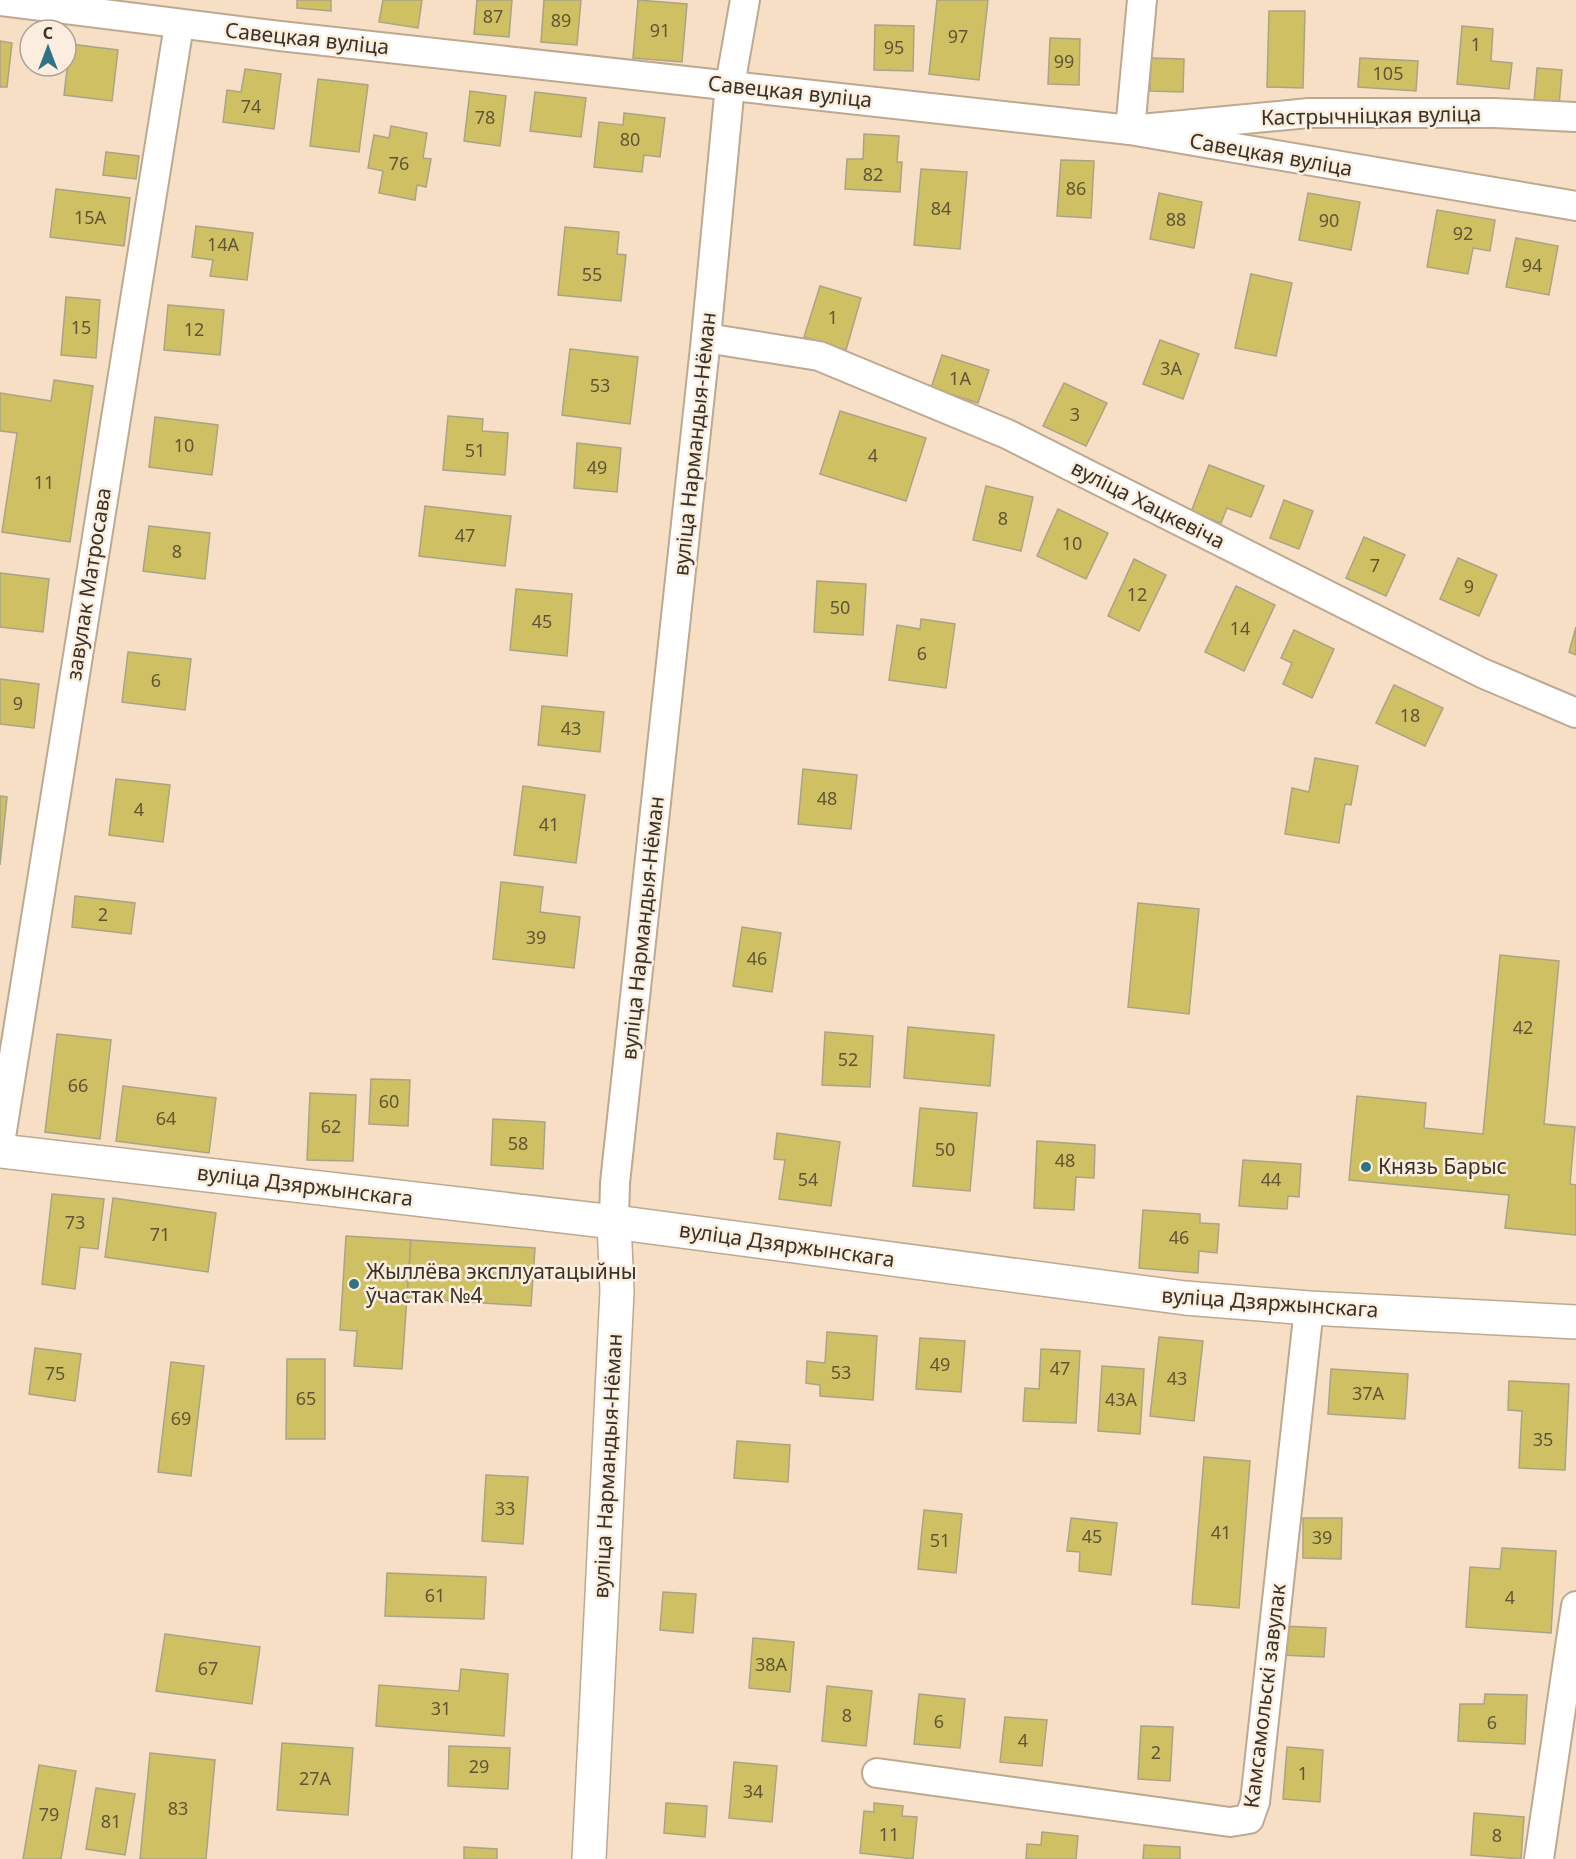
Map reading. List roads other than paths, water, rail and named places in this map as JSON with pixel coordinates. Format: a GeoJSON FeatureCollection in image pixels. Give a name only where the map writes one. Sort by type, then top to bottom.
{"type":"FeatureCollection","features":[{"type":"Feature","properties":{"kind":"street","name":"вуліца Нармандыя-Нёман"},"geometry":{"type":"LineString","coordinates":[[589,1859],[617,1291],[615,1184],[706,338],[730,85],[745,0]]}},
{"type":"Feature","properties":{"kind":"street"},"geometry":{"type":"LineString","coordinates":[[1130,130],[1142,0]]}},
{"type":"Feature","properties":{"kind":"street","name":"Савецкая вуліца"},"geometry":{"type":"LineString","coordinates":[[0,1],[179,25],[1130,130],[1576,206]]}},
{"type":"Feature","properties":{"kind":"street","name":"завулак Матросава"},"geometry":{"type":"LineString","coordinates":[[0,1143],[179,25]]}},
{"type":"Feature","properties":{"kind":"street","name":"Кастрычніцкая вуліца"},"geometry":{"type":"LineString","coordinates":[[1130,130],[1309,113],[1495,113],[1576,117]]}},
{"type":"Feature","properties":{"kind":"street","name":"вуліца Хацкевіча"},"geometry":{"type":"LineString","coordinates":[[706,338],[819,356],[1007,434],[1482,673],[1576,713]]}},
{"type":"Feature","properties":{"kind":"street","name":"вуліца Дзяржынскага"},"geometry":{"type":"LineString","coordinates":[[0,1151],[614,1222],[1185,1298],[1309,1308],[1576,1322]]}},
{"type":"Feature","properties":{"kind":"street","name":"Камсамольскі завулак"},"geometry":{"type":"LineString","coordinates":[[877,1773],[1230,1822],[1249,1819],[1255,1802],[1309,1308]]}},
{"type":"Feature","properties":{"kind":"street"},"geometry":{"type":"LineString","coordinates":[[1539,1859],[1576,1606]]}},
{"type":"Feature","properties":{"kind":"place","name":"Князь Барыс"},"geometry":{"type":"Point","coordinates":[1366,1167]}},
{"type":"Feature","properties":{"kind":"place","name":"Жыллёва эксплуатацыйны ўчастак №4"},"geometry":{"type":"Point","coordinates":[354,1284]}}]}
